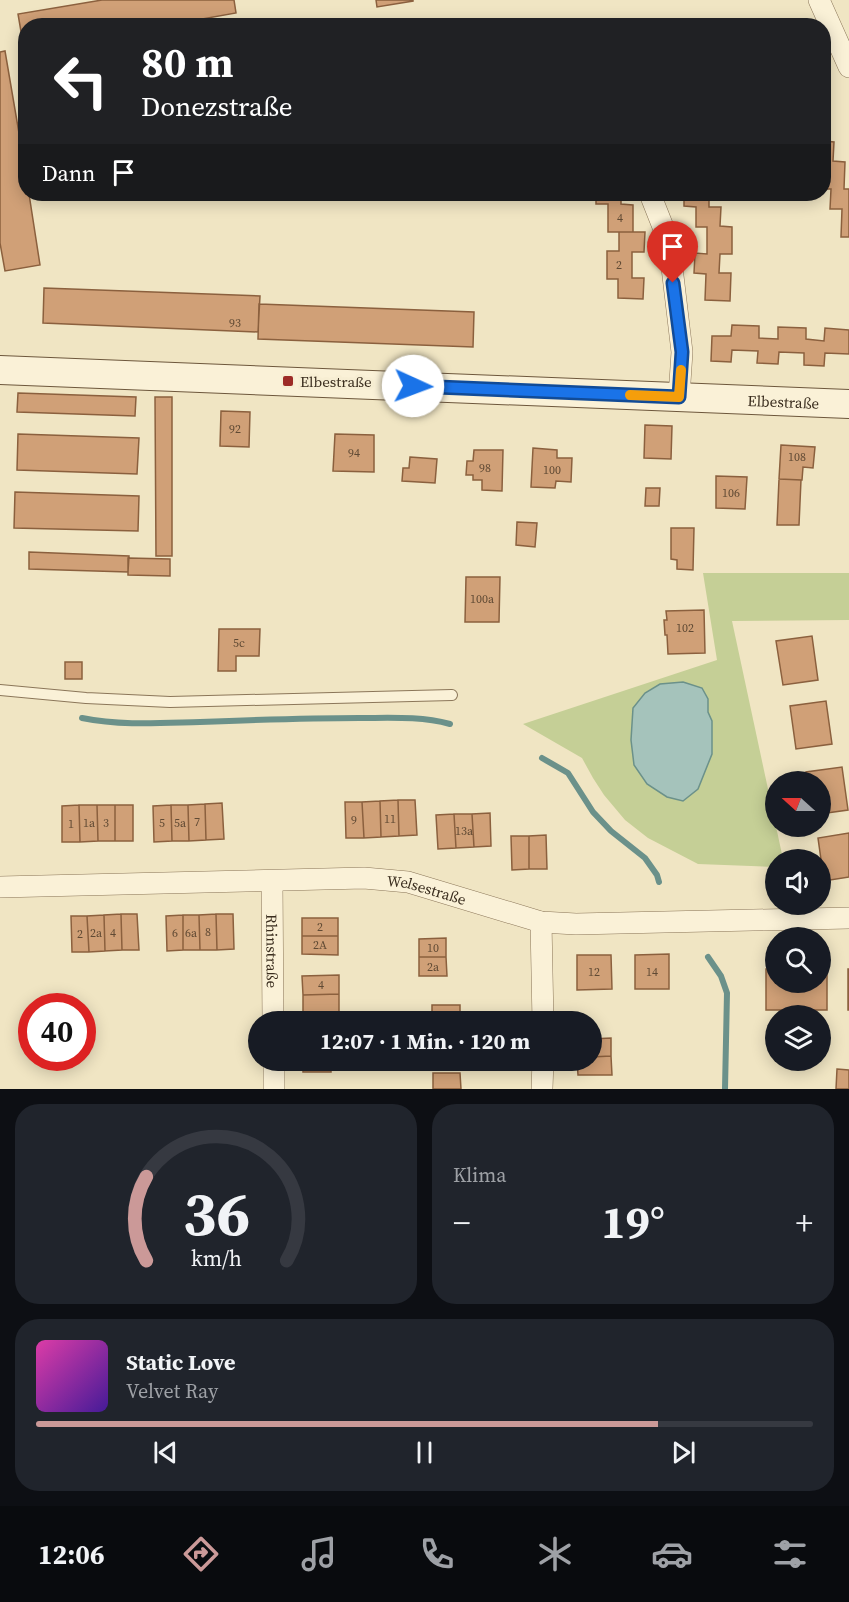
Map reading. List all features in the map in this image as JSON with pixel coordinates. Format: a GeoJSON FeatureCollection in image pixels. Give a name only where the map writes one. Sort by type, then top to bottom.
{"type":"FeatureCollection","features":[{"type":"Feature","properties":{"kind":"street"},"geometry":{"type":"LineString","coordinates":[[819,0],[824,18]]}},
{"type":"Feature","properties":{"kind":"street"},"geometry":{"type":"LineString","coordinates":[[831,43],[849,67]]}},
{"type":"Feature","properties":{"kind":"street"},"geometry":{"type":"LineString","coordinates":[[653,201],[669,242],[682,352],[679,397]]}},
{"type":"Feature","properties":{"kind":"street","name":"Elbestraße"},"geometry":{"type":"LineString","coordinates":[[0,370],[849,404]]}},
{"type":"Feature","properties":{"kind":"street","name":"Welsestraße"},"geometry":{"type":"LineString","coordinates":[[0,887],[364,878],[408,882],[541,922],[576,924],[849,918]]}},
{"type":"Feature","properties":{"kind":"street","name":"Rhinstraße"},"geometry":{"type":"LineString","coordinates":[[272,881],[273,1011]]}},
{"type":"Feature","properties":{"kind":"street"},"geometry":{"type":"LineString","coordinates":[[541,922],[543,1011]]}},
{"type":"Feature","properties":{"kind":"street"},"geometry":{"type":"LineString","coordinates":[[274,1071],[274,1089]]}},
{"type":"Feature","properties":{"kind":"street"},"geometry":{"type":"LineString","coordinates":[[542,1089],[543,1071]]}},
{"type":"Feature","properties":{"kind":"lane"},"geometry":{"type":"LineString","coordinates":[[0,690],[86,698],[170,702],[452,695]]}},
{"type":"Feature","properties":{"kind":"green space"},"geometry":{"type":"Polygon","coordinates":[[[703,573],[849,573],[849,620],[732,621],[765,775],[765,837],[778,837],[781,849],[765,849],[765,867],[698,864],[648,838],[625,820],[604,795],[582,758],[523,724],[717,660],[703,573]]]}},
{"type":"Feature","properties":{"kind":"water"},"geometry":{"type":"Polygon","coordinates":[[[683,682],[702,688],[708,699],[708,712],[712,721],[712,754],[698,789],[683,801],[667,797],[647,784],[634,765],[631,740],[633,708],[645,693],[660,684],[683,682]]]}},
{"type":"Feature","properties":{"kind":"building"},"geometry":{"type":"Polygon","coordinates":[[[102,0],[234,0],[236,13],[208,18],[19,18],[18,14],[102,0]]]}},
{"type":"Feature","properties":{"kind":"building"},"geometry":{"type":"Polygon","coordinates":[[[376,0],[413,0],[413,1],[377,7],[376,0]]]}},
{"type":"Feature","properties":{"kind":"building"},"geometry":{"type":"Polygon","coordinates":[[[5,51],[18,127],[18,201],[30,201],[40,265],[5,271],[0,243],[0,52],[5,51]]]}},
{"type":"Feature","properties":{"kind":"building"},"geometry":{"type":"Polygon","coordinates":[[[831,142],[834,142],[833,161],[845,162],[844,189],[849,189],[849,237],[841,237],[842,209],[830,209],[831,142]]]}},
{"type":"Feature","properties":{"kind":"building"},"geometry":{"type":"Polygon","coordinates":[[[596,201],[621,201],[621,204],[633,205],[633,232],[608,232],[608,204],[596,204],[596,201]]]}},
{"type":"Feature","properties":{"kind":"building"},"geometry":{"type":"Polygon","coordinates":[[[684,201],[709,201],[709,207],[721,207],[720,226],[732,227],[732,254],[720,254],[719,273],[731,273],[730,301],[705,300],[706,274],[694,273],[695,253],[707,254],[707,227],[696,227],[696,207],[684,206],[684,201]]]}},
{"type":"Feature","properties":{"kind":"building"},"geometry":{"type":"Polygon","coordinates":[[[619,232],[645,232],[644,252],[632,252],[632,278],[644,278],[643,299],[618,298],[618,279],[607,279],[607,251],[619,251],[619,232]]]}},
{"type":"Feature","properties":{"kind":"building"},"geometry":{"type":"Polygon","coordinates":[[[44,288],[260,296],[258,332],[43,323],[44,288]]]}},
{"type":"Feature","properties":{"kind":"building"},"geometry":{"type":"Polygon","coordinates":[[[259,304],[474,312],[473,347],[258,339],[259,304]]]}},
{"type":"Feature","properties":{"kind":"building"},"geometry":{"type":"Polygon","coordinates":[[[732,325],[759,326],[759,338],[778,339],[778,327],[806,328],[806,339],[824,341],[825,328],[849,330],[849,354],[825,353],[824,366],[804,365],[804,353],[779,352],[778,364],[757,363],[758,351],[732,350],[731,362],[711,361],[712,336],[731,336],[732,325]]]}},
{"type":"Feature","properties":{"kind":"building"},"geometry":{"type":"Polygon","coordinates":[[[18,393],[136,397],[135,416],[17,412],[18,393]]]}},
{"type":"Feature","properties":{"kind":"building"},"geometry":{"type":"Polygon","coordinates":[[[155,397],[172,397],[172,556],[156,556],[155,397]]]}},
{"type":"Feature","properties":{"kind":"building"},"geometry":{"type":"Polygon","coordinates":[[[221,411],[250,412],[249,447],[220,446],[221,411]]]}},
{"type":"Feature","properties":{"kind":"building"},"geometry":{"type":"Polygon","coordinates":[[[645,425],[672,426],[671,459],[644,458],[645,425]]]}},
{"type":"Feature","properties":{"kind":"building"},"geometry":{"type":"Polygon","coordinates":[[[18,434],[139,438],[137,474],[17,470],[18,434]]]}},
{"type":"Feature","properties":{"kind":"building"},"geometry":{"type":"Polygon","coordinates":[[[335,434],[374,435],[374,472],[333,471],[335,434]]]}},
{"type":"Feature","properties":{"kind":"building"},"geometry":{"type":"Polygon","coordinates":[[[781,445],[815,447],[813,468],[803,467],[802,480],[779,479],[781,445]]]}},
{"type":"Feature","properties":{"kind":"building"},"geometry":{"type":"Polygon","coordinates":[[[533,448],[557,450],[557,458],[572,458],[571,482],[556,481],[555,488],[531,487],[533,448]]]}},
{"type":"Feature","properties":{"kind":"building"},"geometry":{"type":"Polygon","coordinates":[[[474,450],[503,450],[502,491],[482,490],[482,480],[473,480],[473,475],[466,475],[467,461],[473,461],[474,450]]]}},
{"type":"Feature","properties":{"kind":"building"},"geometry":{"type":"Polygon","coordinates":[[[410,457],[437,459],[435,483],[402,481],[403,468],[409,468],[410,457]]]}},
{"type":"Feature","properties":{"kind":"building"},"geometry":{"type":"Polygon","coordinates":[[[716,476],[747,477],[745,509],[716,508],[716,476]]]}},
{"type":"Feature","properties":{"kind":"building"},"geometry":{"type":"Polygon","coordinates":[[[779,479],[801,480],[799,525],[777,525],[779,479]]]}},
{"type":"Feature","properties":{"kind":"building"},"geometry":{"type":"Polygon","coordinates":[[[646,488],[660,488],[659,506],[645,506],[646,488]]]}},
{"type":"Feature","properties":{"kind":"building"},"geometry":{"type":"Polygon","coordinates":[[[15,492],[139,496],[138,531],[14,528],[15,492]]]}},
{"type":"Feature","properties":{"kind":"building"},"geometry":{"type":"Polygon","coordinates":[[[517,522],[537,523],[535,547],[516,545],[517,522]]]}},
{"type":"Feature","properties":{"kind":"building"},"geometry":{"type":"Polygon","coordinates":[[[671,528],[694,528],[693,570],[677,569],[677,560],[671,559],[671,528]]]}},
{"type":"Feature","properties":{"kind":"building"},"geometry":{"type":"Polygon","coordinates":[[[29,552],[129,556],[128,572],[29,569],[29,552]]]}},
{"type":"Feature","properties":{"kind":"building"},"geometry":{"type":"Polygon","coordinates":[[[128,558],[170,559],[170,576],[128,575],[128,558]]]}},
{"type":"Feature","properties":{"kind":"building"},"geometry":{"type":"Polygon","coordinates":[[[466,577],[500,577],[499,622],[465,622],[466,577]]]}},
{"type":"Feature","properties":{"kind":"building"},"geometry":{"type":"Polygon","coordinates":[[[704,610],[705,653],[668,654],[664,620],[667,620],[666,611],[704,610]]]}},
{"type":"Feature","properties":{"kind":"building"},"geometry":{"type":"Polygon","coordinates":[[[219,629],[260,629],[259,656],[236,656],[236,671],[218,671],[219,629]]]}},
{"type":"Feature","properties":{"kind":"building"},"geometry":{"type":"Polygon","coordinates":[[[812,636],[818,680],[783,685],[776,641],[812,636]]]}},
{"type":"Feature","properties":{"kind":"building"},"geometry":{"type":"Polygon","coordinates":[[[65,662],[82,662],[82,679],[65,679],[65,662]]]}},
{"type":"Feature","properties":{"kind":"building"},"geometry":{"type":"Polygon","coordinates":[[[826,701],[832,744],[796,749],[790,706],[826,701]]]}},
{"type":"Feature","properties":{"kind":"building"},"geometry":{"type":"Polygon","coordinates":[[[842,767],[848,810],[831,812],[831,771],[813,771],[842,767]]]}},
{"type":"Feature","properties":{"kind":"building"},"geometry":{"type":"Polygon","coordinates":[[[398,800],[415,800],[417,835],[399,836],[398,800]]]}},
{"type":"Feature","properties":{"kind":"building"},"geometry":{"type":"Polygon","coordinates":[[[398,800],[399,836],[381,837],[380,801],[398,800]]]}},
{"type":"Feature","properties":{"kind":"building"},"geometry":{"type":"Polygon","coordinates":[[[380,801],[381,837],[364,838],[362,802],[380,801]]]}},
{"type":"Feature","properties":{"kind":"building"},"geometry":{"type":"Polygon","coordinates":[[[345,802],[362,802],[364,838],[346,838],[345,802]]]}},
{"type":"Feature","properties":{"kind":"building"},"geometry":{"type":"Polygon","coordinates":[[[222,803],[224,839],[206,840],[205,804],[222,803]]]}},
{"type":"Feature","properties":{"kind":"building"},"geometry":{"type":"Polygon","coordinates":[[[205,804],[206,840],[189,841],[188,805],[205,804]]]}},
{"type":"Feature","properties":{"kind":"building"},"geometry":{"type":"Polygon","coordinates":[[[79,805],[80,842],[62,842],[62,806],[79,805]]]}},
{"type":"Feature","properties":{"kind":"building"},"geometry":{"type":"Polygon","coordinates":[[[79,805],[97,805],[98,841],[80,842],[79,805]]]}},
{"type":"Feature","properties":{"kind":"building"},"geometry":{"type":"Polygon","coordinates":[[[97,805],[115,805],[115,841],[98,841],[97,805]]]}},
{"type":"Feature","properties":{"kind":"building"},"geometry":{"type":"Polygon","coordinates":[[[115,805],[133,805],[133,841],[115,841],[115,805]]]}},
{"type":"Feature","properties":{"kind":"building"},"geometry":{"type":"Polygon","coordinates":[[[171,805],[172,841],[154,842],[153,806],[171,805]]]}},
{"type":"Feature","properties":{"kind":"building"},"geometry":{"type":"Polygon","coordinates":[[[171,805],[188,805],[189,841],[172,841],[171,805]]]}},
{"type":"Feature","properties":{"kind":"building"},"geometry":{"type":"Polygon","coordinates":[[[490,813],[491,846],[474,847],[472,814],[490,813]]]}},
{"type":"Feature","properties":{"kind":"building"},"geometry":{"type":"Polygon","coordinates":[[[454,814],[456,848],[438,849],[436,815],[454,814]]]}},
{"type":"Feature","properties":{"kind":"building"},"geometry":{"type":"Polygon","coordinates":[[[454,814],[472,814],[474,847],[456,848],[454,814]]]}},
{"type":"Feature","properties":{"kind":"building"},"geometry":{"type":"Polygon","coordinates":[[[849,833],[849,877],[831,880],[831,849],[820,849],[818,838],[849,833]]]}},
{"type":"Feature","properties":{"kind":"building"},"geometry":{"type":"Polygon","coordinates":[[[546,835],[547,869],[529,869],[529,836],[546,835]]]}},
{"type":"Feature","properties":{"kind":"building"},"geometry":{"type":"Polygon","coordinates":[[[511,836],[529,836],[529,869],[512,870],[511,836]]]}},
{"type":"Feature","properties":{"kind":"building"},"geometry":{"type":"Polygon","coordinates":[[[121,914],[137,914],[139,950],[122,950],[121,914]]]}},
{"type":"Feature","properties":{"kind":"building"},"geometry":{"type":"Polygon","coordinates":[[[121,914],[122,950],[105,951],[104,915],[121,914]]]}},
{"type":"Feature","properties":{"kind":"building"},"geometry":{"type":"Polygon","coordinates":[[[216,914],[233,914],[234,949],[217,950],[216,914]]]}},
{"type":"Feature","properties":{"kind":"building"},"geometry":{"type":"Polygon","coordinates":[[[216,914],[217,950],[200,950],[199,915],[216,914]]]}},
{"type":"Feature","properties":{"kind":"building"},"geometry":{"type":"Polygon","coordinates":[[[104,915],[105,951],[89,952],[87,916],[104,915]]]}},
{"type":"Feature","properties":{"kind":"building"},"geometry":{"type":"Polygon","coordinates":[[[183,915],[183,950],[167,951],[166,916],[183,915]]]}},
{"type":"Feature","properties":{"kind":"building"},"geometry":{"type":"Polygon","coordinates":[[[183,915],[199,915],[200,950],[183,950],[183,915]]]}},
{"type":"Feature","properties":{"kind":"building"},"geometry":{"type":"Polygon","coordinates":[[[71,916],[87,916],[89,952],[72,952],[71,916]]]}},
{"type":"Feature","properties":{"kind":"building"},"geometry":{"type":"Polygon","coordinates":[[[302,918],[338,918],[338,936],[302,936],[302,918]]]}},
{"type":"Feature","properties":{"kind":"building"},"geometry":{"type":"Polygon","coordinates":[[[302,936],[338,936],[338,955],[302,954],[302,936]]]}},
{"type":"Feature","properties":{"kind":"building"},"geometry":{"type":"Polygon","coordinates":[[[446,938],[446,957],[419,957],[419,939],[446,938]]]}},
{"type":"Feature","properties":{"kind":"building"},"geometry":{"type":"Polygon","coordinates":[[[669,954],[669,989],[635,989],[635,955],[669,954]]]}},
{"type":"Feature","properties":{"kind":"building"},"geometry":{"type":"Polygon","coordinates":[[[577,955],[611,955],[612,989],[577,990],[577,955]]]}},
{"type":"Feature","properties":{"kind":"building"},"geometry":{"type":"Polygon","coordinates":[[[419,957],[446,957],[447,976],[419,976],[419,957]]]}},
{"type":"Feature","properties":{"kind":"building"},"geometry":{"type":"Polygon","coordinates":[[[849,969],[849,1010],[848,1010],[849,969]]]}},
{"type":"Feature","properties":{"kind":"building"},"geometry":{"type":"Polygon","coordinates":[[[339,975],[339,994],[303,995],[302,976],[339,975]]]}},
{"type":"Feature","properties":{"kind":"building"},"geometry":{"type":"Polygon","coordinates":[[[766,993],[827,993],[827,1005],[766,1005],[766,993]]]}},
{"type":"Feature","properties":{"kind":"building"},"geometry":{"type":"Polygon","coordinates":[[[339,994],[339,1011],[303,1011],[303,995],[339,994]]]}},
{"type":"Feature","properties":{"kind":"building"},"geometry":{"type":"Polygon","coordinates":[[[432,1005],[460,1005],[460,1011],[432,1011],[432,1005]]]}},
{"type":"Feature","properties":{"kind":"building"},"geometry":{"type":"Polygon","coordinates":[[[602,1038],[611,1038],[611,1056],[602,1056],[602,1038]]]}},
{"type":"Feature","properties":{"kind":"building"},"geometry":{"type":"Polygon","coordinates":[[[602,1056],[611,1056],[612,1075],[578,1075],[578,1071],[602,1071],[602,1056]]]}},
{"type":"Feature","properties":{"kind":"building"},"geometry":{"type":"Polygon","coordinates":[[[837,1069],[849,1070],[849,1089],[836,1089],[837,1069]]]}},
{"type":"Feature","properties":{"kind":"building"},"geometry":{"type":"Polygon","coordinates":[[[303,1071],[331,1071],[331,1072],[303,1071]]]}},
{"type":"Feature","properties":{"kind":"building"},"geometry":{"type":"Polygon","coordinates":[[[433,1073],[460,1073],[461,1089],[433,1089],[433,1073]]]}},
{"type":"Feature","properties":{"kind":"waterway"},"geometry":{"type":"LineString","coordinates":[[82,718],[141,723],[394,718],[450,724]]}},
{"type":"Feature","properties":{"kind":"waterway"},"geometry":{"type":"LineString","coordinates":[[542,758],[568,773],[593,812],[611,831],[645,858],[659,882]]}},
{"type":"Feature","properties":{"kind":"waterway"},"geometry":{"type":"LineString","coordinates":[[708,957],[721,976],[727,993],[725,1089]]}},
{"type":"Feature","properties":{"kind":"slow traffic"},"geometry":{"type":"LineString","coordinates":[[630,395],[679,397],[681,370]]}},
{"type":"Feature","properties":{"kind":"place","name":"Elbestraße"},"geometry":{"type":"Point","coordinates":[288,381]}},
{"type":"Feature","properties":{"kind":"route"},"geometry":{"type":"LineString","coordinates":[[413,386],[679,397],[682,352],[673,283]]}}]}
